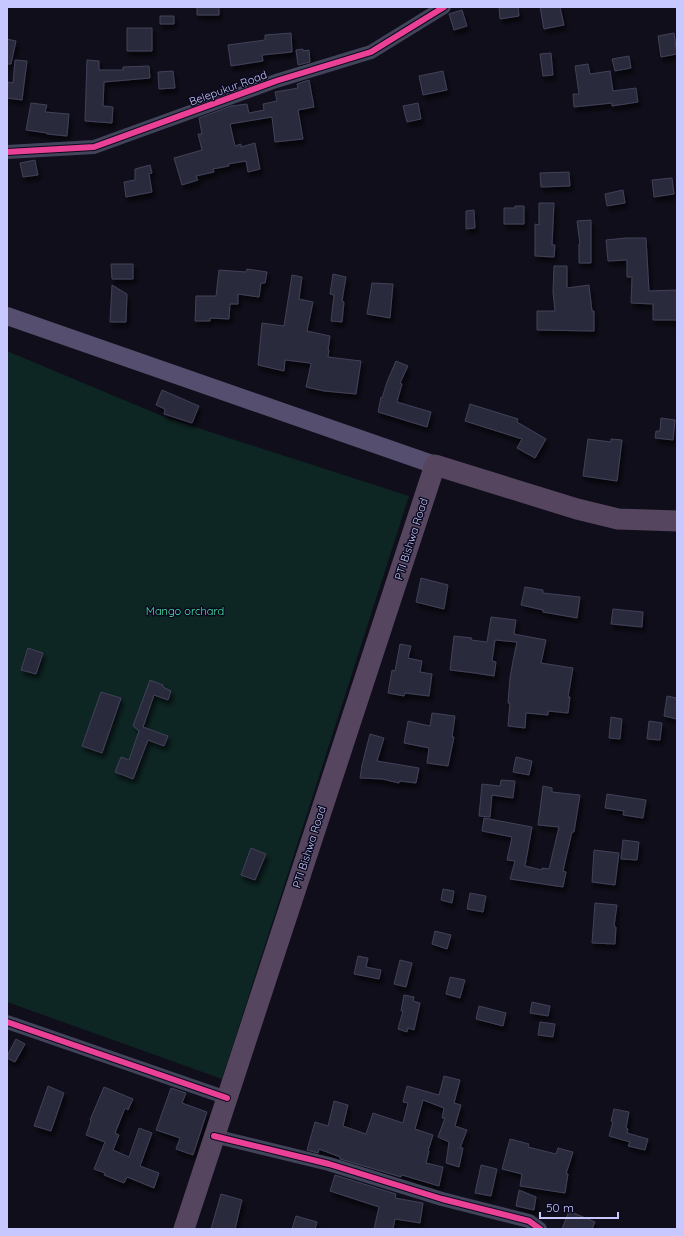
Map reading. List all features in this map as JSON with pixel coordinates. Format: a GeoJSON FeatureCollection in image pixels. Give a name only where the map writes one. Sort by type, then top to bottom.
{"type":"FeatureCollection","features":[{"type":"Feature","properties":{"kind":"highway"},"geometry":{"type":"LineString","coordinates":[[435,465],[577,509],[618,519],[677,521]]}},
{"type":"Feature","properties":{"kind":"highway","name":"PTI Bishwa Road"},"geometry":{"type":"LineString","coordinates":[[184,1229],[435,465]]}},
{"type":"Feature","properties":{"kind":"main road"},"geometry":{"type":"LineString","coordinates":[[7,316],[435,465]]}},
{"type":"Feature","properties":{"kind":"street","name":"Belepukur Road"},"geometry":{"type":"LineString","coordinates":[[7,152],[94,147],[276,81],[371,52],[444,7]]}},
{"type":"Feature","properties":{"kind":"street"},"geometry":{"type":"LineString","coordinates":[[7,1022],[227,1098]]}},
{"type":"Feature","properties":{"kind":"street"},"geometry":{"type":"LineString","coordinates":[[214,1136],[329,1164],[442,1199],[529,1221],[540,1229]]}},
{"type":"Feature","properties":{"kind":"green space","name":"Mango orchard"},"geometry":{"type":"Polygon","coordinates":[[[7,351],[167,418],[409,496],[222,1079],[7,1002],[7,351]]]}},
{"type":"Feature","properties":{"kind":"building"},"geometry":{"type":"Polygon","coordinates":[[[197,7],[219,7],[219,15],[197,15],[197,7]]]}},
{"type":"Feature","properties":{"kind":"building"},"geometry":{"type":"Polygon","coordinates":[[[499,7],[518,7],[519,16],[500,19],[499,7]]]}},
{"type":"Feature","properties":{"kind":"building"},"geometry":{"type":"Polygon","coordinates":[[[540,7],[560,7],[564,25],[544,29],[540,7]]]}},
{"type":"Feature","properties":{"kind":"building"},"geometry":{"type":"Polygon","coordinates":[[[462,10],[467,26],[454,30],[449,14],[462,10]]]}},
{"type":"Feature","properties":{"kind":"building"},"geometry":{"type":"Polygon","coordinates":[[[160,16],[174,16],[174,24],[160,24],[160,16]]]}},
{"type":"Feature","properties":{"kind":"building"},"geometry":{"type":"Polygon","coordinates":[[[127,28],[152,28],[152,51],[127,51],[127,28]]]}},
{"type":"Feature","properties":{"kind":"building"},"geometry":{"type":"Polygon","coordinates":[[[291,33],[292,52],[262,55],[263,61],[231,66],[228,45],[265,40],[265,35],[291,33]]]}},
{"type":"Feature","properties":{"kind":"building"},"geometry":{"type":"Polygon","coordinates":[[[674,33],[677,54],[661,57],[658,36],[674,33]]]}},
{"type":"Feature","properties":{"kind":"building"},"geometry":{"type":"Polygon","coordinates":[[[7,39],[16,41],[11,64],[7,64],[7,39]]]}},
{"type":"Feature","properties":{"kind":"building"},"geometry":{"type":"Polygon","coordinates":[[[303,49],[303,51],[309,50],[310,62],[298,65],[296,50],[303,49]]]}},
{"type":"Feature","properties":{"kind":"building"},"geometry":{"type":"Polygon","coordinates":[[[551,53],[553,75],[543,76],[540,54],[551,53]]]}},
{"type":"Feature","properties":{"kind":"building"},"geometry":{"type":"Polygon","coordinates":[[[629,56],[631,68],[615,71],[612,59],[629,56]]]}},
{"type":"Feature","properties":{"kind":"building"},"geometry":{"type":"Polygon","coordinates":[[[15,60],[27,61],[22,100],[7,98],[8,82],[13,83],[15,60]]]}},
{"type":"Feature","properties":{"kind":"building"},"geometry":{"type":"Polygon","coordinates":[[[87,60],[99,61],[99,70],[123,70],[123,67],[149,66],[150,78],[104,82],[103,106],[113,107],[112,123],[85,121],[87,60]]]}},
{"type":"Feature","properties":{"kind":"building"},"geometry":{"type":"Polygon","coordinates":[[[588,64],[590,74],[610,71],[613,91],[636,88],[638,102],[612,106],[612,103],[574,107],[573,94],[579,94],[575,66],[588,64]]]}},
{"type":"Feature","properties":{"kind":"building"},"geometry":{"type":"Polygon","coordinates":[[[173,71],[175,88],[159,89],[158,72],[173,71]]]}},
{"type":"Feature","properties":{"kind":"building"},"geometry":{"type":"Polygon","coordinates":[[[443,71],[447,90],[423,95],[419,76],[443,71]]]}},
{"type":"Feature","properties":{"kind":"building"},"geometry":{"type":"Polygon","coordinates":[[[309,80],[314,107],[298,110],[303,139],[275,142],[272,117],[230,124],[235,146],[241,144],[241,147],[255,143],[260,169],[248,172],[246,161],[228,164],[229,166],[213,169],[214,172],[196,176],[198,180],[182,185],[174,158],[202,150],[198,134],[202,134],[199,118],[231,106],[247,104],[249,113],[264,110],[263,104],[277,101],[275,92],[298,88],[297,84],[309,80]]]}},
{"type":"Feature","properties":{"kind":"building"},"geometry":{"type":"Polygon","coordinates":[[[31,103],[47,105],[45,112],[69,114],[67,136],[26,130],[31,103]]]}},
{"type":"Feature","properties":{"kind":"building"},"geometry":{"type":"Polygon","coordinates":[[[418,103],[421,119],[407,122],[403,106],[418,103]]]}},
{"type":"Feature","properties":{"kind":"building"},"geometry":{"type":"Polygon","coordinates":[[[35,160],[38,175],[23,177],[20,163],[35,160]]]}},
{"type":"Feature","properties":{"kind":"building"},"geometry":{"type":"Polygon","coordinates":[[[150,165],[152,173],[149,174],[152,192],[126,197],[124,182],[135,180],[135,169],[150,165]]]}},
{"type":"Feature","properties":{"kind":"building"},"geometry":{"type":"Polygon","coordinates":[[[569,172],[570,186],[541,187],[540,173],[569,172]]]}},
{"type":"Feature","properties":{"kind":"building"},"geometry":{"type":"Polygon","coordinates":[[[672,178],[674,194],[654,197],[652,180],[672,178]]]}},
{"type":"Feature","properties":{"kind":"building"},"geometry":{"type":"Polygon","coordinates":[[[623,190],[625,203],[607,206],[605,194],[623,190]]]}},
{"type":"Feature","properties":{"kind":"building"},"geometry":{"type":"Polygon","coordinates":[[[539,203],[554,203],[552,245],[555,245],[554,257],[535,256],[535,224],[539,225],[539,203]]]}},
{"type":"Feature","properties":{"kind":"building"},"geometry":{"type":"Polygon","coordinates":[[[515,206],[524,206],[524,224],[504,224],[504,208],[515,208],[515,206]]]}},
{"type":"Feature","properties":{"kind":"building"},"geometry":{"type":"Polygon","coordinates":[[[474,210],[475,228],[466,229],[466,211],[474,210]]]}},
{"type":"Feature","properties":{"kind":"building"},"geometry":{"type":"Polygon","coordinates":[[[591,220],[591,263],[579,263],[580,244],[577,221],[591,220]]]}},
{"type":"Feature","properties":{"kind":"building"},"geometry":{"type":"Polygon","coordinates":[[[646,238],[649,291],[677,290],[677,320],[653,320],[653,304],[631,303],[632,277],[627,277],[627,260],[608,261],[606,240],[646,238]]]}},
{"type":"Feature","properties":{"kind":"building"},"geometry":{"type":"Polygon","coordinates":[[[111,264],[133,264],[133,279],[112,279],[111,264]]]}},
{"type":"Feature","properties":{"kind":"building"},"geometry":{"type":"Polygon","coordinates":[[[554,266],[567,266],[567,288],[589,285],[592,311],[594,311],[594,331],[537,330],[537,311],[555,311],[553,292],[554,266]]]}},
{"type":"Feature","properties":{"kind":"building"},"geometry":{"type":"Polygon","coordinates":[[[247,269],[267,272],[265,283],[261,283],[259,297],[238,294],[238,304],[230,304],[229,319],[210,318],[210,321],[195,321],[196,296],[216,296],[219,270],[246,272],[247,269]]]}},
{"type":"Feature","properties":{"kind":"building"},"geometry":{"type":"Polygon","coordinates":[[[333,274],[346,277],[342,301],[344,302],[342,322],[331,321],[334,295],[330,294],[333,274]]]}},
{"type":"Feature","properties":{"kind":"building"},"geometry":{"type":"Polygon","coordinates":[[[292,275],[302,277],[299,299],[313,302],[307,331],[330,336],[328,357],[361,361],[356,394],[324,391],[306,387],[310,363],[285,360],[284,371],[258,365],[262,323],[284,326],[292,275]]]}},
{"type":"Feature","properties":{"kind":"building"},"geometry":{"type":"Polygon","coordinates":[[[372,283],[393,284],[390,318],[367,314],[372,283]]]}},
{"type":"Feature","properties":{"kind":"building"},"geometry":{"type":"Polygon","coordinates":[[[112,285],[127,294],[126,322],[110,322],[112,285]]]}},
{"type":"Feature","properties":{"kind":"building"},"geometry":{"type":"Polygon","coordinates":[[[396,361],[408,366],[400,383],[402,384],[397,402],[431,412],[427,427],[378,412],[381,397],[382,398],[396,361]]]}},
{"type":"Feature","properties":{"kind":"building"},"geometry":{"type":"Polygon","coordinates":[[[162,390],[199,406],[192,423],[164,414],[165,409],[156,405],[162,390]]]}},
{"type":"Feature","properties":{"kind":"building"},"geometry":{"type":"Polygon","coordinates":[[[470,404],[518,419],[517,422],[546,439],[535,458],[517,448],[522,439],[465,421],[470,404]]]}},
{"type":"Feature","properties":{"kind":"building"},"geometry":{"type":"Polygon","coordinates":[[[661,418],[675,420],[673,440],[655,438],[656,431],[660,431],[661,418]]]}},
{"type":"Feature","properties":{"kind":"building"},"geometry":{"type":"Polygon","coordinates":[[[588,439],[611,442],[611,439],[622,440],[617,481],[583,476],[588,439]]]}},
{"type":"Feature","properties":{"kind":"building"},"geometry":{"type":"Polygon","coordinates":[[[421,578],[448,585],[444,609],[416,602],[421,578]]]}},
{"type":"Feature","properties":{"kind":"building"},"geometry":{"type":"Polygon","coordinates":[[[525,587],[543,590],[543,593],[580,597],[577,618],[543,612],[543,610],[521,605],[525,587]]]}},
{"type":"Feature","properties":{"kind":"building"},"geometry":{"type":"Polygon","coordinates":[[[613,609],[643,612],[642,627],[611,624],[613,609]]]}},
{"type":"Feature","properties":{"kind":"building"},"geometry":{"type":"Polygon","coordinates":[[[491,617],[516,620],[514,634],[546,640],[541,663],[573,668],[568,697],[570,697],[568,713],[548,711],[548,715],[526,713],[525,728],[508,726],[510,678],[517,642],[495,640],[492,661],[496,662],[494,676],[450,670],[454,636],[472,638],[471,640],[487,642],[491,617]]]}},
{"type":"Feature","properties":{"kind":"building"},"geometry":{"type":"Polygon","coordinates":[[[400,644],[411,646],[408,658],[422,661],[420,672],[432,674],[429,696],[405,693],[404,696],[388,693],[392,670],[395,671],[400,644]]]}},
{"type":"Feature","properties":{"kind":"building"},"geometry":{"type":"Polygon","coordinates":[[[28,648],[43,653],[36,674],[21,670],[28,648]]]}},
{"type":"Feature","properties":{"kind":"building"},"geometry":{"type":"Polygon","coordinates":[[[150,680],[163,685],[163,687],[171,691],[168,700],[154,695],[143,727],[168,736],[164,746],[148,740],[133,779],[115,772],[121,757],[129,760],[139,731],[133,726],[150,680]]]}},
{"type":"Feature","properties":{"kind":"building"},"geometry":{"type":"Polygon","coordinates":[[[101,692],[121,698],[102,753],[82,746],[101,692]]]}},
{"type":"Feature","properties":{"kind":"building"},"geometry":{"type":"Polygon","coordinates":[[[667,696],[677,698],[677,719],[664,716],[667,696]]]}},
{"type":"Feature","properties":{"kind":"building"},"geometry":{"type":"Polygon","coordinates":[[[432,713],[455,716],[452,737],[454,737],[448,766],[427,763],[429,748],[404,743],[408,721],[430,726],[432,713]]]}},
{"type":"Feature","properties":{"kind":"building"},"geometry":{"type":"Polygon","coordinates":[[[611,717],[622,719],[620,739],[609,738],[611,717]]]}},
{"type":"Feature","properties":{"kind":"building"},"geometry":{"type":"Polygon","coordinates":[[[649,721],[662,723],[660,740],[647,739],[649,721]]]}},
{"type":"Feature","properties":{"kind":"building"},"geometry":{"type":"Polygon","coordinates":[[[370,734],[384,738],[377,761],[419,768],[416,783],[400,781],[399,783],[382,779],[360,778],[370,734]]]}},
{"type":"Feature","properties":{"kind":"building"},"geometry":{"type":"Polygon","coordinates":[[[516,757],[532,761],[529,775],[513,772],[516,757]]]}},
{"type":"Feature","properties":{"kind":"building"},"geometry":{"type":"Polygon","coordinates":[[[501,780],[515,781],[513,798],[492,795],[490,817],[479,816],[482,784],[500,786],[501,780]]]}},
{"type":"Feature","properties":{"kind":"building"},"geometry":{"type":"Polygon","coordinates":[[[543,786],[552,788],[552,792],[580,795],[574,832],[572,832],[563,871],[566,872],[563,887],[510,879],[515,861],[507,860],[512,837],[482,831],[484,818],[532,827],[525,866],[542,870],[542,868],[549,869],[559,827],[538,825],[543,786]]]}},
{"type":"Feature","properties":{"kind":"building"},"geometry":{"type":"Polygon","coordinates":[[[607,794],[646,800],[643,818],[623,815],[624,811],[605,808],[607,794]]]}},
{"type":"Feature","properties":{"kind":"building"},"geometry":{"type":"Polygon","coordinates":[[[623,840],[639,842],[637,860],[621,859],[623,840]]]}},
{"type":"Feature","properties":{"kind":"building"},"geometry":{"type":"Polygon","coordinates":[[[251,848],[266,854],[255,880],[241,875],[251,848]]]}},
{"type":"Feature","properties":{"kind":"building"},"geometry":{"type":"Polygon","coordinates":[[[594,850],[619,853],[615,885],[592,882],[594,850]]]}},
{"type":"Feature","properties":{"kind":"building"},"geometry":{"type":"Polygon","coordinates":[[[443,889],[454,891],[452,903],[441,900],[443,889]]]}},
{"type":"Feature","properties":{"kind":"building"},"geometry":{"type":"Polygon","coordinates":[[[470,893],[486,896],[483,912],[467,909],[470,893]]]}},
{"type":"Feature","properties":{"kind":"building"},"geometry":{"type":"Polygon","coordinates":[[[595,903],[617,905],[614,926],[616,927],[615,944],[592,943],[595,903]]]}},
{"type":"Feature","properties":{"kind":"building"},"geometry":{"type":"Polygon","coordinates":[[[435,931],[451,935],[447,949],[432,944],[435,931]]]}},
{"type":"Feature","properties":{"kind":"building"},"geometry":{"type":"Polygon","coordinates":[[[358,956],[368,958],[366,967],[381,970],[379,979],[354,974],[358,956]]]}},
{"type":"Feature","properties":{"kind":"building"},"geometry":{"type":"Polygon","coordinates":[[[400,960],[412,963],[406,987],[394,984],[400,960]]]}},
{"type":"Feature","properties":{"kind":"building"},"geometry":{"type":"Polygon","coordinates":[[[450,977],[465,980],[460,998],[446,994],[450,977]]]}},
{"type":"Feature","properties":{"kind":"building"},"geometry":{"type":"Polygon","coordinates":[[[404,995],[414,997],[413,1001],[420,1003],[414,1030],[408,1028],[407,1032],[398,1029],[403,1011],[401,1011],[404,995]]]}},
{"type":"Feature","properties":{"kind":"building"},"geometry":{"type":"Polygon","coordinates":[[[532,1002],[550,1006],[548,1016],[530,1013],[532,1002]]]}},
{"type":"Feature","properties":{"kind":"building"},"geometry":{"type":"Polygon","coordinates":[[[479,1006],[506,1013],[503,1026],[476,1019],[479,1006]]]}},
{"type":"Feature","properties":{"kind":"building"},"geometry":{"type":"Polygon","coordinates":[[[540,1022],[555,1024],[553,1037],[538,1035],[540,1022]]]}},
{"type":"Feature","properties":{"kind":"building"},"geometry":{"type":"Polygon","coordinates":[[[16,1039],[25,1044],[15,1062],[7,1058],[7,1056],[16,1039]]]}},
{"type":"Feature","properties":{"kind":"building"},"geometry":{"type":"Polygon","coordinates":[[[444,1076],[460,1080],[454,1103],[461,1105],[455,1126],[467,1130],[460,1148],[463,1148],[459,1167],[446,1163],[449,1142],[438,1137],[445,1118],[442,1118],[444,1108],[423,1100],[415,1129],[433,1135],[426,1163],[443,1167],[439,1186],[402,1175],[401,1177],[340,1159],[340,1157],[319,1149],[318,1153],[307,1150],[315,1122],[328,1126],[334,1101],[348,1105],[343,1126],[366,1134],[373,1113],[403,1123],[408,1103],[403,1102],[407,1086],[439,1095],[444,1076]]]}},
{"type":"Feature","properties":{"kind":"building"},"geometry":{"type":"Polygon","coordinates":[[[48,1086],[64,1093],[51,1131],[34,1126],[48,1086]]]}},
{"type":"Feature","properties":{"kind":"building"},"geometry":{"type":"Polygon","coordinates":[[[104,1087],[133,1099],[128,1110],[125,1108],[115,1133],[119,1135],[113,1150],[129,1157],[139,1128],[152,1133],[140,1166],[159,1173],[154,1188],[127,1177],[124,1183],[104,1175],[105,1173],[94,1169],[105,1142],[86,1135],[91,1121],[90,1120],[104,1087]]]}},
{"type":"Feature","properties":{"kind":"building"},"geometry":{"type":"Polygon","coordinates":[[[171,1088],[186,1093],[182,1103],[207,1112],[193,1155],[176,1149],[180,1138],[156,1130],[171,1088]]]}},
{"type":"Feature","properties":{"kind":"building"},"geometry":{"type":"Polygon","coordinates":[[[614,1109],[629,1112],[626,1128],[628,1129],[627,1133],[648,1139],[645,1150],[628,1146],[630,1142],[609,1136],[613,1122],[611,1121],[614,1109]]]}},
{"type":"Feature","properties":{"kind":"building"},"geometry":{"type":"Polygon","coordinates":[[[510,1139],[529,1144],[528,1147],[556,1154],[558,1148],[573,1152],[566,1174],[568,1174],[565,1193],[520,1186],[522,1174],[502,1169],[510,1139]]]}},
{"type":"Feature","properties":{"kind":"building"},"geometry":{"type":"Polygon","coordinates":[[[481,1165],[497,1169],[491,1196],[475,1193],[481,1165]]]}},
{"type":"Feature","properties":{"kind":"building"},"geometry":{"type":"Polygon","coordinates":[[[335,1175],[396,1194],[395,1198],[423,1203],[420,1223],[395,1219],[393,1229],[374,1229],[379,1207],[330,1191],[335,1175]]]}},
{"type":"Feature","properties":{"kind":"building"},"geometry":{"type":"Polygon","coordinates":[[[519,1190],[536,1197],[534,1210],[516,1206],[519,1190]]]}},
{"type":"Feature","properties":{"kind":"building"},"geometry":{"type":"Polygon","coordinates":[[[221,1194],[242,1200],[235,1229],[211,1229],[221,1194]]]}},
{"type":"Feature","properties":{"kind":"building"},"geometry":{"type":"Polygon","coordinates":[[[569,1211],[595,1222],[592,1229],[562,1229],[569,1211]]]}},
{"type":"Feature","properties":{"kind":"building"},"geometry":{"type":"Polygon","coordinates":[[[296,1216],[317,1222],[315,1229],[292,1229],[296,1216]]]}},
{"type":"Feature","properties":{"kind":"cycle path"},"geometry":{"type":"LineString","coordinates":[[7,152],[94,147],[276,81],[371,52],[444,7]]}},
{"type":"Feature","properties":{"kind":"cycle path"},"geometry":{"type":"LineString","coordinates":[[7,1022],[227,1098]]}},
{"type":"Feature","properties":{"kind":"cycle path"},"geometry":{"type":"LineString","coordinates":[[214,1136],[329,1164],[442,1199],[529,1221],[540,1229]]}}]}
